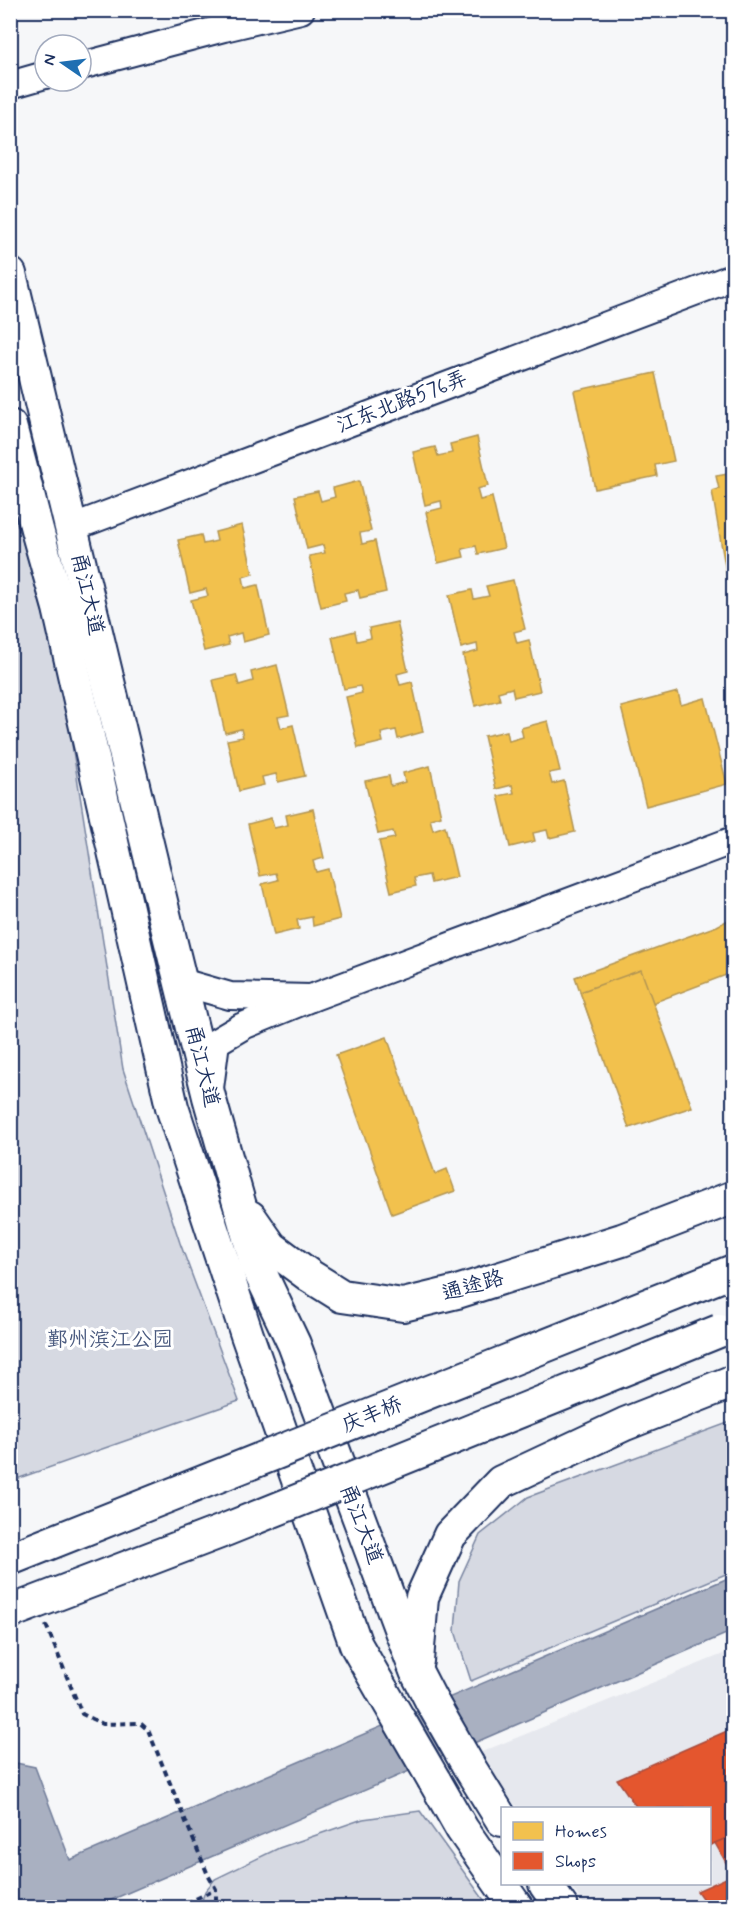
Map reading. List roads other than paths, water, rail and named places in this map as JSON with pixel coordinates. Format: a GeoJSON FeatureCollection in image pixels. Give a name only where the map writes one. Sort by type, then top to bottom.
{"type":"FeatureCollection","features":[{"type":"Feature","properties":{"kind":"main road","name":"甬江大道"},"geometry":{"type":"LineString","coordinates":[[10,274],[209,1097],[257,1266],[294,1344],[416,1671],[468,1765],[501,1818]]}},
{"type":"Feature","properties":{"kind":"main road","name":"甬江大道"},"geometry":{"type":"LineString","coordinates":[[10,426],[59,608],[172,1107],[247,1335],[356,1645],[462,1829],[517,1908]]}},
{"type":"Feature","properties":{"kind":"main road","name":"通途路"},"geometry":{"type":"LineString","coordinates":[[239,1203],[271,1247],[342,1296],[403,1305],[457,1292],[611,1243],[734,1197]]}},
{"type":"Feature","properties":{"kind":"main road","name":"庆丰桥"},"geometry":{"type":"LineString","coordinates":[[10,1559],[734,1271]]}},
{"type":"Feature","properties":{"kind":"main road"},"geometry":{"type":"LineString","coordinates":[[10,1612],[231,1528],[734,1326]]}},
{"type":"Feature","properties":{"kind":"main road"},"geometry":{"type":"LineString","coordinates":[[416,1671],[422,1597],[450,1534],[501,1482],[625,1424],[734,1381]]}},
{"type":"Feature","properties":{"kind":"main road"},"geometry":{"type":"LineString","coordinates":[[546,1885],[562,1908]]}},
{"type":"Feature","properties":{"kind":"street"},"geometry":{"type":"LineString","coordinates":[[93,62],[222,19],[301,10]]}},
{"type":"Feature","properties":{"kind":"street"},"geometry":{"type":"LineString","coordinates":[[10,84],[33,78]]}},
{"type":"Feature","properties":{"kind":"street","name":"江东北路576弄"},"geometry":{"type":"LineString","coordinates":[[71,528],[734,277]]}},
{"type":"Feature","properties":{"kind":"street"},"geometry":{"type":"LineString","coordinates":[[209,1097],[216,1042],[243,1026],[311,998],[734,840]]}},
{"type":"Feature","properties":{"kind":"street"},"geometry":{"type":"LineString","coordinates":[[181,982],[230,996],[311,998]]}},
{"type":"Feature","properties":{"kind":"water"},"geometry":{"type":"Polygon","coordinates":[[[733,1576],[733,1631],[95,1907],[11,1908],[11,1762],[35,1767],[70,1860],[733,1576]]]}},
{"type":"Feature","properties":{"kind":"park label","name":"鄞州滨江公园"},"geometry":{"type":"Point","coordinates":[110,1340]}}]}
